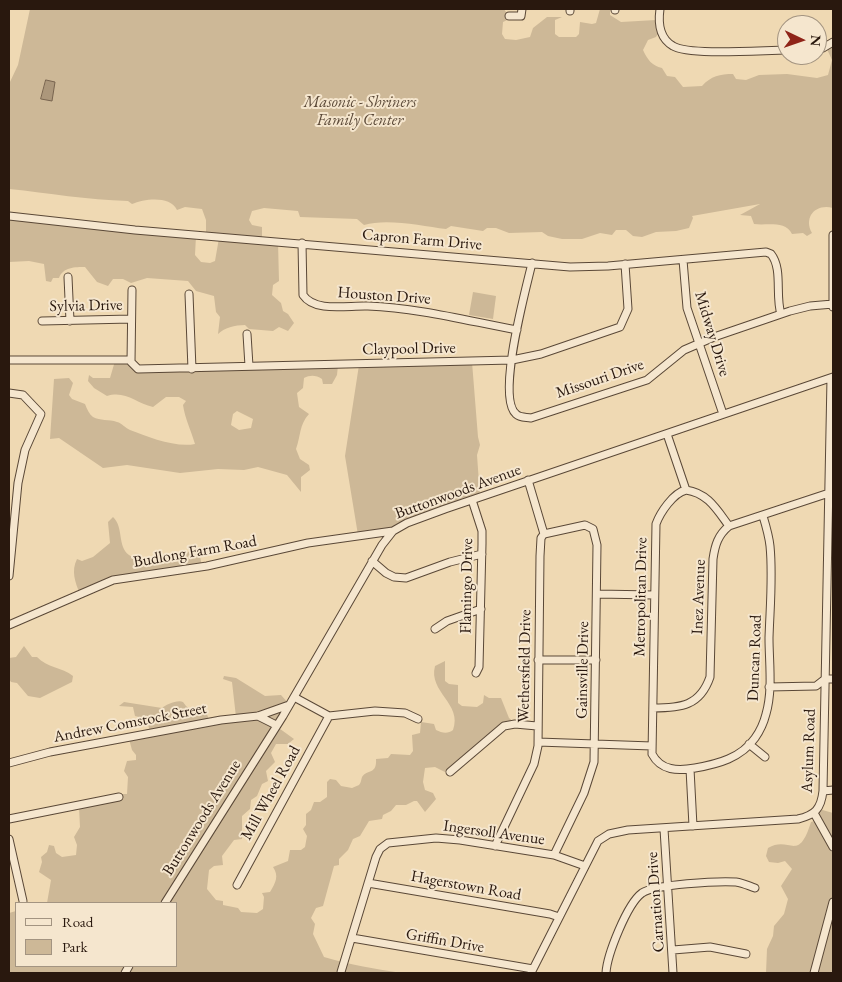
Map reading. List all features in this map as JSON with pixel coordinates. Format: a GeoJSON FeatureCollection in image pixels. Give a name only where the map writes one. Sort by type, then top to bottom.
{"type":"FeatureCollection","features":[{"type":"Feature","properties":{"kind":"street"},"geometry":{"type":"LineString","coordinates":[[660,9],[660,30],[663,38],[680,49],[777,50]]}},
{"type":"Feature","properties":{"kind":"street"},"geometry":{"type":"LineString","coordinates":[[508,16],[521,12]]}},
{"type":"Feature","properties":{"kind":"street","name":"Capron Farm Drive"},"geometry":{"type":"LineString","coordinates":[[9,216],[135,230],[570,266],[683,260],[756,252],[771,254],[776,264],[777,300],[781,314]]}},
{"type":"Feature","properties":{"kind":"street"},"geometry":{"type":"LineString","coordinates":[[833,235],[833,306]]}},
{"type":"Feature","properties":{"kind":"street","name":"Houston Drive"},"geometry":{"type":"LineString","coordinates":[[302,243],[303,295],[312,303],[320,306],[370,306],[416,310],[517,330]]}},
{"type":"Feature","properties":{"kind":"street","name":"Midway Drive"},"geometry":{"type":"LineString","coordinates":[[683,260],[686,308],[723,414]]}},
{"type":"Feature","properties":{"kind":"street","name":"Missouri Drive"},"geometry":{"type":"LineString","coordinates":[[532,263],[509,376],[511,406],[516,414],[531,418],[647,380],[684,350],[699,343],[781,314],[810,306],[833,306]]}},
{"type":"Feature","properties":{"kind":"street","name":"Claypool Drive"},"geometry":{"type":"LineString","coordinates":[[9,360],[131,361],[138,369],[192,369],[512,360],[541,354],[620,327],[628,309],[625,264]]}},
{"type":"Feature","properties":{"kind":"street"},"geometry":{"type":"LineString","coordinates":[[68,278],[70,321]]}},
{"type":"Feature","properties":{"kind":"street"},"geometry":{"type":"LineString","coordinates":[[131,361],[132,290]]}},
{"type":"Feature","properties":{"kind":"street"},"geometry":{"type":"LineString","coordinates":[[189,294],[192,369]]}},
{"type":"Feature","properties":{"kind":"street","name":"Sylvia Drive"},"geometry":{"type":"LineString","coordinates":[[42,321],[131,319]]}},
{"type":"Feature","properties":{"kind":"street"},"geometry":{"type":"LineString","coordinates":[[248,334],[249,366]]}},
{"type":"Feature","properties":{"kind":"street","name":"Buttonwoods Avenue"},"geometry":{"type":"LineString","coordinates":[[166,902],[294,697],[372,561],[393,531],[407,523],[528,480],[832,378]]}},
{"type":"Feature","properties":{"kind":"street","name":"Asylum Road"},"geometry":{"type":"LineString","coordinates":[[532,971],[598,841],[609,834],[628,830],[664,829],[798,818],[814,813],[822,802],[832,378]]}},
{"type":"Feature","properties":{"kind":"street"},"geometry":{"type":"LineString","coordinates":[[9,393],[23,395],[41,414],[25,450],[18,483],[9,576]]}},
{"type":"Feature","properties":{"kind":"street"},"geometry":{"type":"LineString","coordinates":[[667,434],[686,490],[694,491],[708,498],[729,526],[829,493]]}},
{"type":"Feature","properties":{"kind":"street","name":"Wethersfield Drive"},"geometry":{"type":"LineString","coordinates":[[495,846],[534,764],[538,742],[540,556],[541,538],[544,534],[528,480]]}},
{"type":"Feature","properties":{"kind":"street","name":"Metropolitan Drive"},"geometry":{"type":"LineString","coordinates":[[652,746],[656,524],[662,511],[681,491],[686,490]]}},
{"type":"Feature","properties":{"kind":"street","name":"Flamingo Drive"},"geometry":{"type":"LineString","coordinates":[[472,500],[482,531],[479,668],[476,673]]}},
{"type":"Feature","properties":{"kind":"street","name":"Duncan Road"},"geometry":{"type":"LineString","coordinates":[[652,746],[652,754],[661,765],[668,768],[690,769],[719,763],[742,752],[755,738],[766,713],[769,687],[771,554],[763,516]]}},
{"type":"Feature","properties":{"kind":"street","name":"Gainsville Drive"},"geometry":{"type":"LineString","coordinates":[[544,534],[579,525],[588,526],[593,529],[597,545],[596,744],[589,781],[554,855]]}},
{"type":"Feature","properties":{"kind":"street","name":"Inez Avenue"},"geometry":{"type":"LineString","coordinates":[[653,708],[682,706],[696,699],[707,685],[710,677],[713,559],[718,539],[729,526]]}},
{"type":"Feature","properties":{"kind":"street","name":"Budlong Farm Road"},"geometry":{"type":"LineString","coordinates":[[9,625],[113,580],[207,566],[308,543],[393,531]]}},
{"type":"Feature","properties":{"kind":"street"},"geometry":{"type":"LineString","coordinates":[[372,561],[386,573],[406,578],[482,554]]}},
{"type":"Feature","properties":{"kind":"street"},"geometry":{"type":"LineString","coordinates":[[597,594],[654,594]]}},
{"type":"Feature","properties":{"kind":"street"},"geometry":{"type":"LineString","coordinates":[[435,629],[447,621],[481,610]]}},
{"type":"Feature","properties":{"kind":"street"},"geometry":{"type":"LineString","coordinates":[[538,660],[596,660]]}},
{"type":"Feature","properties":{"kind":"street"},"geometry":{"type":"LineString","coordinates":[[769,687],[816,686],[825,679],[833,679]]}},
{"type":"Feature","properties":{"kind":"street"},"geometry":{"type":"LineString","coordinates":[[294,697],[329,716],[375,711],[405,713],[418,719]]}},
{"type":"Feature","properties":{"kind":"street","name":"Andrew Comstock Street"},"geometry":{"type":"LineString","coordinates":[[9,763],[221,720],[258,716],[289,705]]}},
{"type":"Feature","properties":{"kind":"street"},"geometry":{"type":"LineString","coordinates":[[258,716],[276,726]]}},
{"type":"Feature","properties":{"kind":"street","name":"Mill Wheel Road"},"geometry":{"type":"LineString","coordinates":[[237,885],[329,716]]}},
{"type":"Feature","properties":{"kind":"street"},"geometry":{"type":"LineString","coordinates":[[450,772],[504,726],[515,724],[537,726]]}},
{"type":"Feature","properties":{"kind":"street"},"geometry":{"type":"LineString","coordinates":[[538,742],[652,746]]}},
{"type":"Feature","properties":{"kind":"street"},"geometry":{"type":"LineString","coordinates":[[749,744],[765,757]]}},
{"type":"Feature","properties":{"kind":"street"},"geometry":{"type":"LineString","coordinates":[[690,769],[693,826]]}},
{"type":"Feature","properties":{"kind":"street"},"geometry":{"type":"LineString","coordinates":[[823,791],[833,790]]}},
{"type":"Feature","properties":{"kind":"street"},"geometry":{"type":"LineString","coordinates":[[9,819],[119,796]]}},
{"type":"Feature","properties":{"kind":"street"},"geometry":{"type":"LineString","coordinates":[[814,813],[833,847]]}},
{"type":"Feature","properties":{"kind":"street","name":"Carnation Drive"},"geometry":{"type":"LineString","coordinates":[[664,829],[673,973]]}},
{"type":"Feature","properties":{"kind":"street","name":"Ingersoll Avenue"},"geometry":{"type":"LineString","coordinates":[[341,972],[377,853],[386,844],[393,841],[447,838],[554,855],[585,866]]}},
{"type":"Feature","properties":{"kind":"street"},"geometry":{"type":"LineString","coordinates":[[9,839],[23,901]]}},
{"type":"Feature","properties":{"kind":"street"},"geometry":{"type":"LineString","coordinates":[[606,973],[610,951],[637,898],[653,888],[739,882],[755,888]]}},
{"type":"Feature","properties":{"kind":"street","name":"Hagerstown Road"},"geometry":{"type":"LineString","coordinates":[[368,883],[559,917]]}},
{"type":"Feature","properties":{"kind":"street"},"geometry":{"type":"LineString","coordinates":[[814,973],[833,902]]}},
{"type":"Feature","properties":{"kind":"street","name":"Griffin Drive"},"geometry":{"type":"LineString","coordinates":[[352,938],[532,971]]}},
{"type":"Feature","properties":{"kind":"street"},"geometry":{"type":"LineString","coordinates":[[673,950],[710,947],[746,954]]}},
{"type":"Feature","properties":{"kind":"green space","name":"Masonic - Shriners Family Center"},"geometry":{"type":"Polygon","coordinates":[[[30,9],[504,9],[506,12],[520,14],[503,22],[502,34],[505,39],[516,40],[530,37],[533,28],[547,17],[562,17],[555,20],[555,34],[559,37],[576,37],[579,34],[580,22],[596,23],[600,9],[610,9],[610,15],[621,22],[656,20],[659,32],[656,37],[648,40],[643,50],[650,62],[662,68],[667,76],[675,77],[683,87],[702,86],[712,78],[728,74],[733,74],[736,79],[746,80],[759,75],[787,74],[817,78],[828,75],[832,60],[827,46],[833,39],[833,208],[817,209],[813,213],[809,222],[812,233],[807,236],[803,233],[792,234],[780,225],[754,224],[751,216],[740,215],[760,204],[692,216],[689,228],[676,231],[656,232],[642,237],[633,236],[626,230],[616,230],[612,235],[600,233],[582,239],[562,239],[548,236],[542,232],[509,233],[496,228],[487,228],[483,231],[451,226],[446,229],[394,222],[364,225],[357,219],[300,217],[298,211],[264,208],[252,211],[249,220],[252,225],[262,227],[262,240],[278,242],[279,281],[273,285],[272,295],[281,303],[283,311],[288,314],[294,323],[288,331],[279,327],[273,331],[249,329],[245,325],[241,325],[234,326],[218,334],[220,317],[216,312],[214,296],[196,291],[188,281],[147,278],[131,283],[123,279],[113,279],[108,286],[97,282],[85,267],[81,267],[66,270],[59,278],[53,278],[51,282],[46,281],[44,264],[29,261],[9,262],[9,216],[196,236],[195,255],[201,262],[210,263],[215,261],[219,238],[206,236],[206,220],[202,209],[185,207],[177,210],[174,205],[163,200],[143,201],[132,204],[128,201],[83,198],[9,189],[9,84],[18,65],[30,9]]]}},
{"type":"Feature","properties":{"kind":"green space"},"geometry":{"type":"Polygon","coordinates":[[[473,292],[496,296],[493,319],[469,315],[473,292]]]}},
{"type":"Feature","properties":{"kind":"green space"},"geometry":{"type":"Polygon","coordinates":[[[115,361],[131,362],[133,366],[338,365],[337,375],[332,384],[323,384],[322,379],[308,376],[304,378],[303,388],[297,393],[299,407],[309,414],[302,426],[296,449],[300,459],[309,465],[310,470],[301,477],[301,492],[287,475],[258,467],[244,470],[218,469],[180,473],[127,465],[103,468],[59,438],[50,439],[54,379],[69,378],[73,383],[69,395],[72,399],[85,404],[93,417],[119,423],[130,430],[162,441],[187,445],[195,444],[184,410],[183,405],[186,401],[179,397],[166,397],[153,407],[125,396],[107,396],[94,388],[88,381],[89,375],[93,378],[110,378],[115,361]],[[237,411],[233,414],[231,425],[239,430],[251,428],[253,419],[237,411]]]}},
{"type":"Feature","properties":{"kind":"green space"},"geometry":{"type":"Polygon","coordinates":[[[472,362],[480,445],[477,455],[480,497],[407,523],[387,536],[358,535],[345,456],[359,365],[472,362]]]}},
{"type":"Feature","properties":{"kind":"green space"},"geometry":{"type":"Polygon","coordinates":[[[113,517],[118,526],[123,547],[129,555],[145,559],[183,551],[192,552],[200,556],[202,567],[135,576],[80,594],[75,581],[75,563],[77,559],[82,561],[93,557],[110,543],[108,522],[113,517]]]}},
{"type":"Feature","properties":{"kind":"green space"},"geometry":{"type":"Polygon","coordinates":[[[24,646],[32,657],[37,657],[41,661],[73,676],[72,682],[40,698],[28,696],[17,683],[11,682],[9,679],[9,658],[16,657],[24,646]]]}},
{"type":"Feature","properties":{"kind":"green space"},"geometry":{"type":"Polygon","coordinates":[[[445,661],[445,681],[449,684],[458,685],[458,703],[462,706],[477,707],[483,703],[484,695],[489,698],[501,698],[509,718],[515,723],[503,727],[445,772],[435,767],[425,768],[423,782],[425,790],[433,793],[436,799],[425,812],[417,801],[414,801],[406,805],[396,805],[391,811],[383,815],[382,819],[369,821],[360,836],[353,839],[348,850],[339,859],[339,865],[334,866],[323,906],[316,908],[311,918],[315,924],[313,934],[324,957],[353,965],[402,973],[9,973],[9,913],[15,911],[15,967],[178,967],[178,902],[47,902],[51,880],[39,872],[42,862],[41,857],[47,852],[49,845],[54,846],[56,853],[62,857],[76,855],[77,845],[74,837],[80,827],[79,807],[115,799],[121,794],[127,794],[128,777],[124,771],[127,761],[136,760],[136,755],[132,750],[129,739],[150,733],[147,719],[135,716],[133,707],[119,706],[124,702],[162,708],[181,701],[189,708],[204,707],[210,722],[236,717],[232,682],[223,679],[224,676],[236,678],[265,696],[281,695],[289,704],[276,726],[294,739],[288,744],[276,744],[271,753],[275,762],[266,771],[268,781],[262,784],[257,796],[251,800],[250,809],[242,816],[242,839],[234,840],[222,856],[223,865],[214,866],[209,870],[207,889],[216,900],[223,901],[223,905],[238,908],[241,912],[257,913],[263,909],[264,897],[262,893],[270,892],[275,882],[276,873],[273,867],[288,861],[290,850],[301,850],[305,847],[307,836],[303,829],[306,825],[306,814],[311,810],[314,802],[320,802],[327,797],[327,782],[330,779],[336,780],[341,786],[352,788],[359,785],[362,777],[373,770],[376,759],[388,758],[391,754],[410,755],[413,751],[412,735],[420,733],[421,722],[434,724],[436,730],[440,732],[447,733],[453,730],[455,721],[453,713],[436,683],[434,675],[435,666],[445,661]]]}},
{"type":"Feature","properties":{"kind":"green space"},"geometry":{"type":"Polygon","coordinates":[[[819,809],[833,813],[833,973],[766,973],[767,949],[773,936],[774,926],[784,914],[788,899],[781,886],[792,869],[785,861],[778,863],[769,862],[766,856],[768,848],[782,844],[793,846],[802,842],[811,822],[818,820],[814,814],[819,809]]]}},
{"type":"Feature","properties":{"kind":"shaded area"},"geometry":{"type":"Polygon","coordinates":[[[46,80],[55,82],[52,101],[41,99],[46,80]]]}}]}
